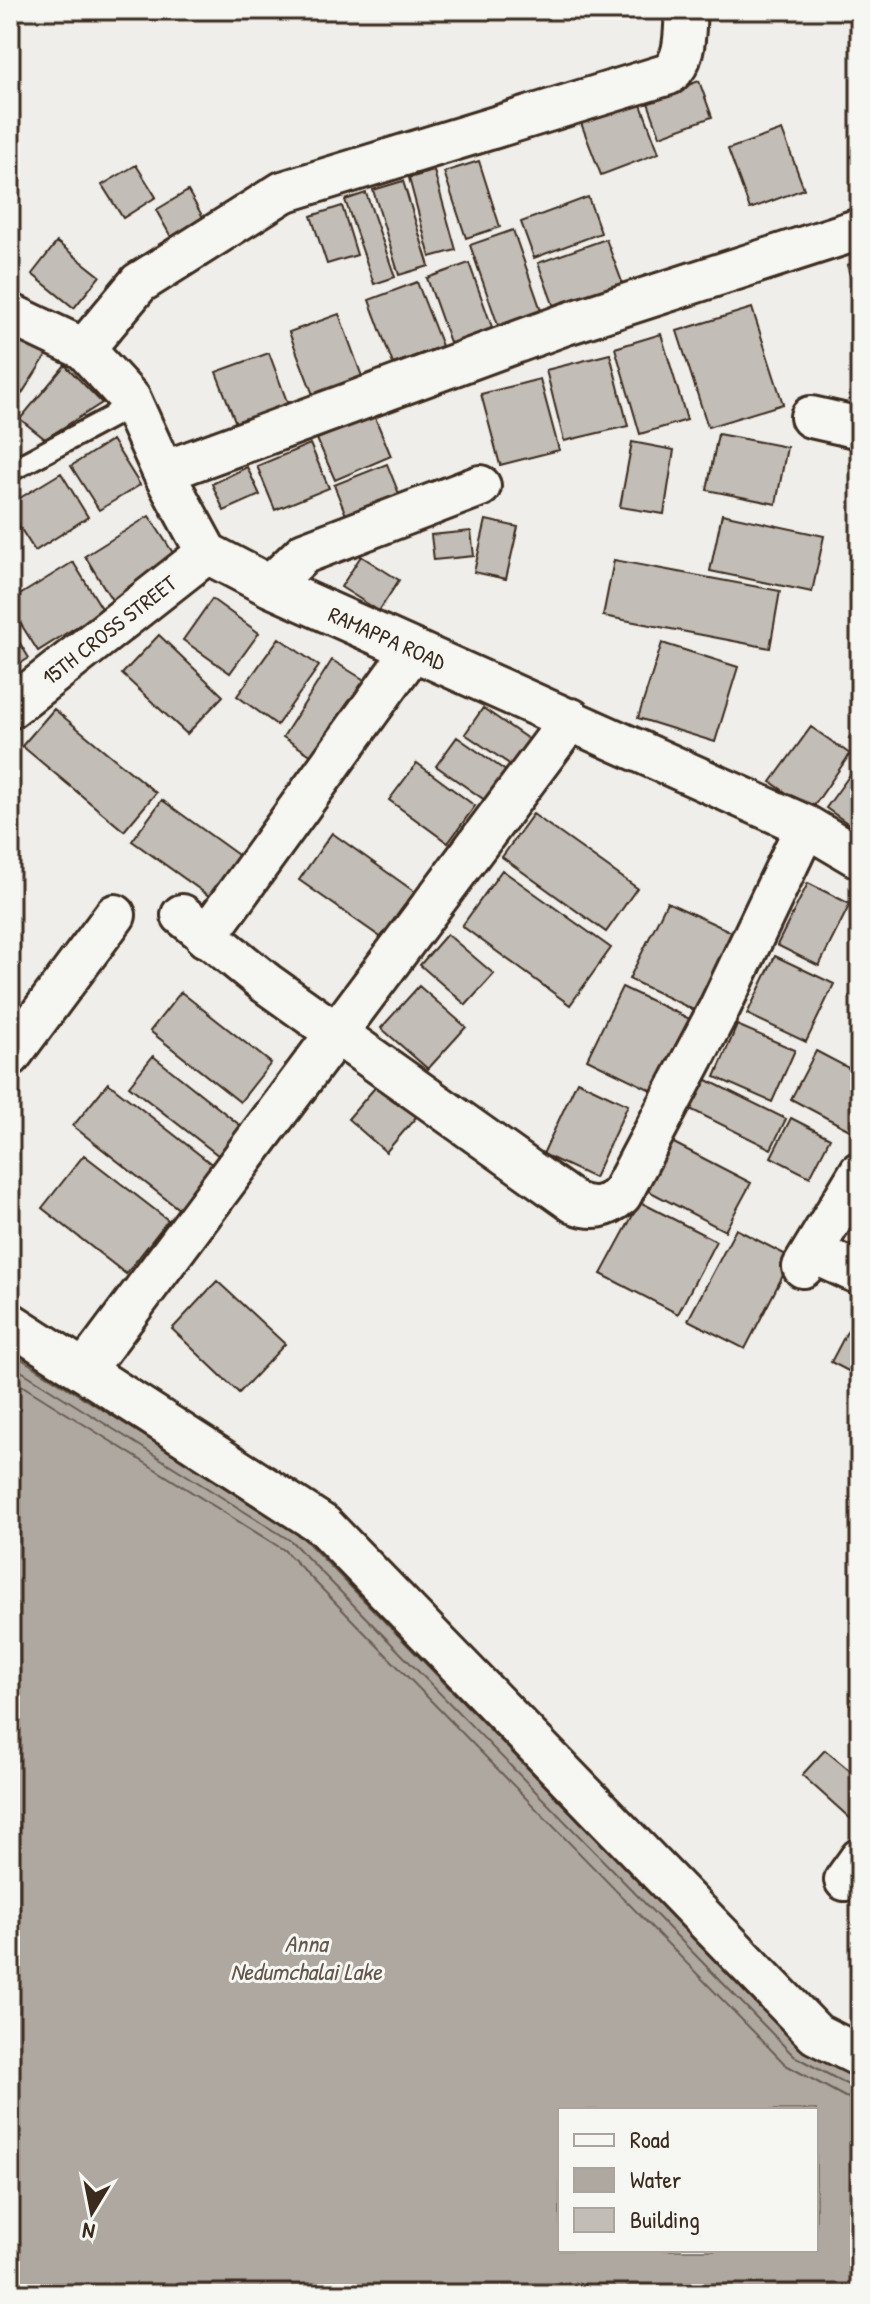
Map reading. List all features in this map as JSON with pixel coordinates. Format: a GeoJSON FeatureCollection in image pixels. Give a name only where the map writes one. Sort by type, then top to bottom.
{"type":"FeatureCollection","features":[{"type":"Feature","properties":{"kind":"street"},"geometry":{"type":"LineString","coordinates":[[84,349],[139,283],[283,192],[669,74],[676,68],[682,52],[686,10]]}},
{"type":"Feature","properties":{"kind":"street"},"geometry":{"type":"LineString","coordinates":[[163,472],[566,324],[860,229]]}},
{"type":"Feature","properties":{"kind":"street"},"geometry":{"type":"LineString","coordinates":[[10,314],[84,349],[130,399],[163,472],[207,553]]}},
{"type":"Feature","properties":{"kind":"street"},"geometry":{"type":"LineString","coordinates":[[811,417],[860,428]]}},
{"type":"Feature","properties":{"kind":"street"},"geometry":{"type":"LineString","coordinates":[[270,586],[304,553],[480,486]]}},
{"type":"Feature","properties":{"kind":"street","name":"RAMAPPA ROAD"},"geometry":{"type":"LineString","coordinates":[[207,553],[270,586],[806,826],[860,858]]}},
{"type":"Feature","properties":{"kind":"street","name":"15TH CROSS STREET"},"geometry":{"type":"LineString","coordinates":[[10,708],[207,553]]}},
{"type":"Feature","properties":{"kind":"street"},"geometry":{"type":"LineString","coordinates":[[413,650],[194,926],[336,1033],[575,1203],[588,1208],[601,1207],[621,1195],[718,1011],[806,826]]}},
{"type":"Feature","properties":{"kind":"street"},"geometry":{"type":"LineString","coordinates":[[84,1371],[571,719]]}},
{"type":"Feature","properties":{"kind":"street"},"geometry":{"type":"LineString","coordinates":[[10,1056],[115,915]]}},
{"type":"Feature","properties":{"kind":"street"},"geometry":{"type":"LineString","coordinates":[[860,1172],[807,1260],[860,1274]]}},
{"type":"Feature","properties":{"kind":"street"},"geometry":{"type":"LineString","coordinates":[[10,1323],[323,1525],[816,2034],[860,2056]]}},
{"type":"Feature","properties":{"kind":"lane"},"geometry":{"type":"LineString","coordinates":[[10,471],[111,417],[130,399]]}},
{"type":"Feature","properties":{"kind":"water","name":"Anna Nedumchalai Lake"},"geometry":{"type":"Polygon","coordinates":[[[10,1342],[303,1527],[860,2071],[860,2294],[10,2294],[10,1342]]]}},
{"type":"Feature","properties":{"kind":"building"},"geometry":{"type":"Polygon","coordinates":[[[699,81],[712,117],[660,136],[647,100],[699,81]]]}},
{"type":"Feature","properties":{"kind":"building"},"geometry":{"type":"Polygon","coordinates":[[[640,102],[659,153],[601,175],[581,123],[640,102]]]}},
{"type":"Feature","properties":{"kind":"building"},"geometry":{"type":"Polygon","coordinates":[[[782,130],[804,189],[750,209],[728,149],[782,130]]]}},
{"type":"Feature","properties":{"kind":"building"},"geometry":{"type":"Polygon","coordinates":[[[479,161],[500,227],[466,238],[444,172],[479,161]]]}},
{"type":"Feature","properties":{"kind":"building"},"geometry":{"type":"Polygon","coordinates":[[[136,165],[156,197],[123,218],[102,185],[136,165]]]}},
{"type":"Feature","properties":{"kind":"building"},"geometry":{"type":"Polygon","coordinates":[[[434,171],[456,250],[430,257],[409,178],[434,171]]]}},
{"type":"Feature","properties":{"kind":"building"},"geometry":{"type":"Polygon","coordinates":[[[403,181],[429,266],[399,275],[373,190],[403,181]]]}},
{"type":"Feature","properties":{"kind":"building"},"geometry":{"type":"Polygon","coordinates":[[[188,191],[204,219],[171,237],[156,210],[188,191]]]}},
{"type":"Feature","properties":{"kind":"building"},"geometry":{"type":"Polygon","coordinates":[[[366,193],[395,277],[374,284],[345,200],[366,193]]]}},
{"type":"Feature","properties":{"kind":"building"},"geometry":{"type":"Polygon","coordinates":[[[588,197],[601,233],[534,258],[521,222],[588,197]]]}},
{"type":"Feature","properties":{"kind":"building"},"geometry":{"type":"Polygon","coordinates":[[[342,206],[357,255],[327,264],[311,216],[342,206]]]}},
{"type":"Feature","properties":{"kind":"building"},"geometry":{"type":"Polygon","coordinates":[[[513,230],[543,316],[500,331],[470,245],[513,230]]]}},
{"type":"Feature","properties":{"kind":"building"},"geometry":{"type":"Polygon","coordinates":[[[606,239],[625,290],[557,315],[538,263],[606,239]]]}},
{"type":"Feature","properties":{"kind":"building"},"geometry":{"type":"Polygon","coordinates":[[[57,242],[100,276],[74,308],[32,274],[57,242]]]}},
{"type":"Feature","properties":{"kind":"building"},"geometry":{"type":"Polygon","coordinates":[[[860,262],[860,311],[847,265],[860,262]]]}},
{"type":"Feature","properties":{"kind":"building"},"geometry":{"type":"Polygon","coordinates":[[[469,263],[493,330],[451,345],[427,278],[469,263]]]}},
{"type":"Feature","properties":{"kind":"building"},"geometry":{"type":"Polygon","coordinates":[[[417,282],[442,346],[393,364],[369,300],[417,282]]]}},
{"type":"Feature","properties":{"kind":"building"},"geometry":{"type":"Polygon","coordinates":[[[752,308],[783,404],[708,427],[677,331],[752,308]]]}},
{"type":"Feature","properties":{"kind":"building"},"geometry":{"type":"Polygon","coordinates":[[[339,314],[364,382],[315,400],[289,332],[339,314]]]}},
{"type":"Feature","properties":{"kind":"building"},"geometry":{"type":"Polygon","coordinates":[[[27,329],[53,345],[10,412],[10,355],[27,329]]]}},
{"type":"Feature","properties":{"kind":"building"},"geometry":{"type":"Polygon","coordinates":[[[661,334],[687,420],[640,434],[615,348],[661,334]]]}},
{"type":"Feature","properties":{"kind":"building"},"geometry":{"type":"Polygon","coordinates":[[[269,353],[289,407],[237,426],[216,372],[269,353]]]}},
{"type":"Feature","properties":{"kind":"building"},"geometry":{"type":"Polygon","coordinates":[[[610,354],[628,426],[564,441],[546,370],[610,354]]]}},
{"type":"Feature","properties":{"kind":"building"},"geometry":{"type":"Polygon","coordinates":[[[65,365],[102,403],[45,439],[20,419],[65,365]]]}},
{"type":"Feature","properties":{"kind":"building"},"geometry":{"type":"Polygon","coordinates":[[[540,379],[559,450],[500,465],[481,394],[540,379]]]}},
{"type":"Feature","properties":{"kind":"building"},"geometry":{"type":"Polygon","coordinates":[[[374,415],[391,456],[335,480],[317,439],[374,415]]]}},
{"type":"Feature","properties":{"kind":"building"},"geometry":{"type":"Polygon","coordinates":[[[718,434],[787,447],[776,504],[707,490],[718,434]]]}},
{"type":"Feature","properties":{"kind":"building"},"geometry":{"type":"Polygon","coordinates":[[[112,440],[140,485],[99,510],[71,466],[112,440]]]}},
{"type":"Feature","properties":{"kind":"building"},"geometry":{"type":"Polygon","coordinates":[[[632,442],[674,450],[664,514],[620,507],[632,442]]]}},
{"type":"Feature","properties":{"kind":"building"},"geometry":{"type":"Polygon","coordinates":[[[310,444],[329,488],[275,510],[257,466],[310,444]]]}},
{"type":"Feature","properties":{"kind":"building"},"geometry":{"type":"Polygon","coordinates":[[[387,464],[401,499],[348,520],[334,485],[387,464]]]}},
{"type":"Feature","properties":{"kind":"building"},"geometry":{"type":"Polygon","coordinates":[[[247,467],[260,495],[224,511],[212,484],[247,467]]]}},
{"type":"Feature","properties":{"kind":"building"},"geometry":{"type":"Polygon","coordinates":[[[61,473],[88,517],[35,551],[10,512],[10,504],[61,473]]]}},
{"type":"Feature","properties":{"kind":"building"},"geometry":{"type":"Polygon","coordinates":[[[722,514],[824,536],[812,592],[710,571],[722,514]]]}},
{"type":"Feature","properties":{"kind":"building"},"geometry":{"type":"Polygon","coordinates":[[[149,516],[177,559],[112,600],[85,556],[149,516]]]}},
{"type":"Feature","properties":{"kind":"building"},"geometry":{"type":"Polygon","coordinates":[[[486,520],[518,527],[506,579],[474,572],[486,520]]]}},
{"type":"Feature","properties":{"kind":"building"},"geometry":{"type":"Polygon","coordinates":[[[471,531],[474,556],[434,560],[431,535],[471,531]]]}},
{"type":"Feature","properties":{"kind":"building"},"geometry":{"type":"Polygon","coordinates":[[[361,556],[399,580],[379,611],[341,587],[361,556]]]}},
{"type":"Feature","properties":{"kind":"building"},"geometry":{"type":"Polygon","coordinates":[[[614,560],[780,591],[770,648],[603,616],[614,560]]]}},
{"type":"Feature","properties":{"kind":"building"},"geometry":{"type":"Polygon","coordinates":[[[73,562],[103,610],[38,651],[10,607],[10,601],[73,562]]]}},
{"type":"Feature","properties":{"kind":"building"},"geometry":{"type":"Polygon","coordinates":[[[212,599],[259,633],[230,673],[183,640],[212,599]]]}},
{"type":"Feature","properties":{"kind":"building"},"geometry":{"type":"Polygon","coordinates":[[[10,627],[29,658],[10,670],[10,627]]]}},
{"type":"Feature","properties":{"kind":"building"},"geometry":{"type":"Polygon","coordinates":[[[159,635],[223,696],[187,734],[122,674],[159,635]]]}},
{"type":"Feature","properties":{"kind":"building"},"geometry":{"type":"Polygon","coordinates":[[[279,638],[319,666],[277,725],[237,696],[279,638]]]}},
{"type":"Feature","properties":{"kind":"building"},"geometry":{"type":"Polygon","coordinates":[[[662,643],[738,667],[715,742],[638,718],[662,643]]]}},
{"type":"Feature","properties":{"kind":"building"},"geometry":{"type":"Polygon","coordinates":[[[332,660],[366,681],[317,759],[283,737],[332,660]]]}},
{"type":"Feature","properties":{"kind":"building"},"geometry":{"type":"Polygon","coordinates":[[[483,708],[534,743],[517,769],[465,734],[483,708]]]}},
{"type":"Feature","properties":{"kind":"building"},"geometry":{"type":"Polygon","coordinates":[[[54,709],[156,793],[124,831],[22,746],[54,709]]]}},
{"type":"Feature","properties":{"kind":"building"},"geometry":{"type":"Polygon","coordinates":[[[860,722],[860,746],[849,738],[860,722]]]}},
{"type":"Feature","properties":{"kind":"building"},"geometry":{"type":"Polygon","coordinates":[[[811,727],[850,754],[811,810],[771,782],[811,727]]]}},
{"type":"Feature","properties":{"kind":"building"},"geometry":{"type":"Polygon","coordinates":[[[457,737],[513,776],[492,805],[436,766],[457,737]]]}},
{"type":"Feature","properties":{"kind":"building"},"geometry":{"type":"Polygon","coordinates":[[[417,763],[475,806],[448,843],[389,800],[417,763]]]}},
{"type":"Feature","properties":{"kind":"building"},"geometry":{"type":"Polygon","coordinates":[[[857,765],[860,767],[860,832],[826,808],[857,765]]]}},
{"type":"Feature","properties":{"kind":"building"},"geometry":{"type":"Polygon","coordinates":[[[162,800],[245,860],[216,901],[132,841],[162,800]]]}},
{"type":"Feature","properties":{"kind":"building"},"geometry":{"type":"Polygon","coordinates":[[[533,814],[637,888],[606,932],[502,857],[533,814]]]}},
{"type":"Feature","properties":{"kind":"building"},"geometry":{"type":"Polygon","coordinates":[[[332,833],[422,897],[389,943],[299,880],[332,833]]]}},
{"type":"Feature","properties":{"kind":"building"},"geometry":{"type":"Polygon","coordinates":[[[502,870],[611,948],[570,1005],[462,926],[502,870]]]}},
{"type":"Feature","properties":{"kind":"building"},"geometry":{"type":"Polygon","coordinates":[[[808,883],[850,904],[819,966],[777,945],[808,883]]]}},
{"type":"Feature","properties":{"kind":"building"},"geometry":{"type":"Polygon","coordinates":[[[667,902],[736,934],[698,1012],[629,979],[667,902]]]}},
{"type":"Feature","properties":{"kind":"building"},"geometry":{"type":"Polygon","coordinates":[[[447,934],[494,974],[466,1005],[420,965],[447,934]]]}},
{"type":"Feature","properties":{"kind":"building"},"geometry":{"type":"Polygon","coordinates":[[[775,956],[834,984],[806,1042],[747,1014],[775,956]]]}},
{"type":"Feature","properties":{"kind":"building"},"geometry":{"type":"Polygon","coordinates":[[[419,986],[466,1027],[428,1069],[381,1028],[419,986]]]}},
{"type":"Feature","properties":{"kind":"building"},"geometry":{"type":"Polygon","coordinates":[[[622,987],[694,1021],[659,1094],[587,1059],[622,987]]]}},
{"type":"Feature","properties":{"kind":"building"},"geometry":{"type":"Polygon","coordinates":[[[181,992],[271,1063],[240,1102],[150,1031],[181,992]]]}},
{"type":"Feature","properties":{"kind":"building"},"geometry":{"type":"Polygon","coordinates":[[[737,1025],[795,1050],[772,1102],[715,1077],[737,1025]]]}},
{"type":"Feature","properties":{"kind":"building"},"geometry":{"type":"Polygon","coordinates":[[[816,1051],[860,1074],[859,1135],[791,1099],[816,1051]]]}},
{"type":"Feature","properties":{"kind":"building"},"geometry":{"type":"Polygon","coordinates":[[[153,1056],[246,1130],[223,1159],[129,1086],[153,1056]]]}},
{"type":"Feature","properties":{"kind":"building"},"geometry":{"type":"Polygon","coordinates":[[[697,1075],[786,1119],[771,1149],[682,1105],[697,1075]]]}},
{"type":"Feature","properties":{"kind":"building"},"geometry":{"type":"Polygon","coordinates":[[[577,1081],[628,1105],[594,1178],[543,1154],[577,1081]]]}},
{"type":"Feature","properties":{"kind":"building"},"geometry":{"type":"Polygon","coordinates":[[[108,1083],[214,1166],[180,1210],[73,1126],[108,1083]]]}},
{"type":"Feature","properties":{"kind":"building"},"geometry":{"type":"Polygon","coordinates":[[[379,1083],[417,1116],[386,1152],[348,1119],[379,1083]]]}},
{"type":"Feature","properties":{"kind":"building"},"geometry":{"type":"Polygon","coordinates":[[[791,1118],[830,1138],[810,1177],[771,1157],[791,1118]]]}},
{"type":"Feature","properties":{"kind":"building"},"geometry":{"type":"Polygon","coordinates":[[[668,1140],[751,1183],[725,1231],[643,1188],[668,1140]]]}},
{"type":"Feature","properties":{"kind":"building"},"geometry":{"type":"Polygon","coordinates":[[[84,1155],[168,1220],[126,1274],[42,1208],[84,1155]]]}},
{"type":"Feature","properties":{"kind":"building"},"geometry":{"type":"Polygon","coordinates":[[[640,1202],[716,1241],[678,1314],[601,1274],[640,1202]]]}},
{"type":"Feature","properties":{"kind":"building"},"geometry":{"type":"Polygon","coordinates":[[[736,1229],[792,1258],[745,1349],[688,1320],[736,1229]]]}},
{"type":"Feature","properties":{"kind":"building"},"geometry":{"type":"Polygon","coordinates":[[[217,1281],[285,1344],[239,1393],[172,1329],[217,1281]]]}},
{"type":"Feature","properties":{"kind":"building"},"geometry":{"type":"Polygon","coordinates":[[[860,1307],[860,1377],[831,1362],[860,1307]]]}},
{"type":"Feature","properties":{"kind":"building"},"geometry":{"type":"Polygon","coordinates":[[[825,1750],[860,1779],[860,1810],[852,1820],[802,1775],[825,1750]]]}}]}
